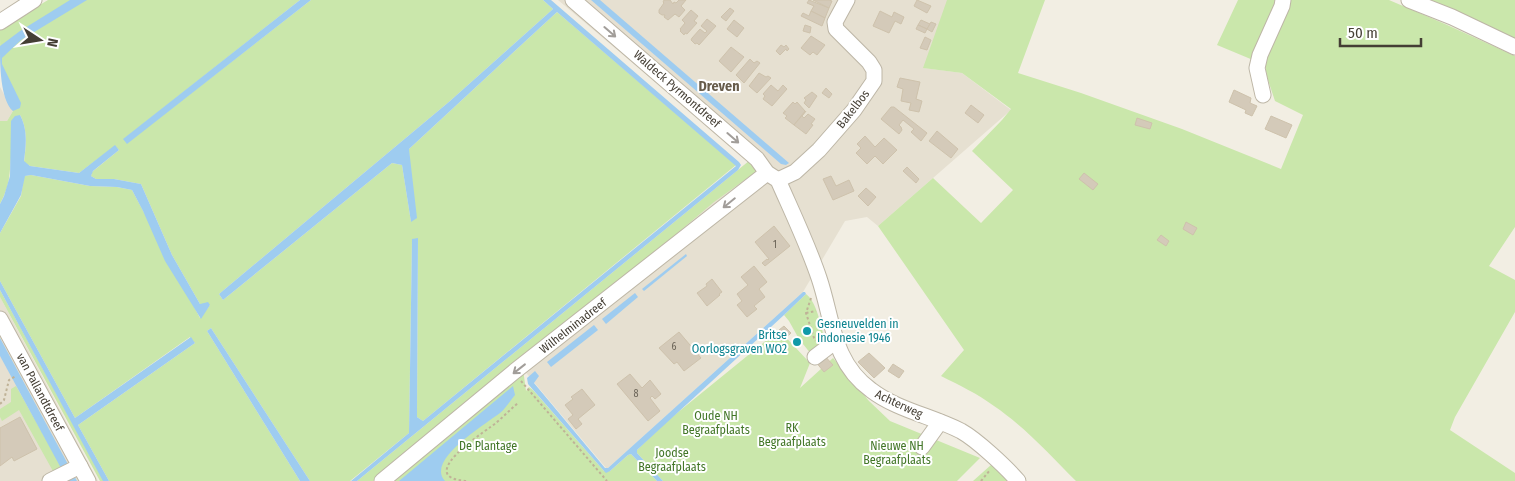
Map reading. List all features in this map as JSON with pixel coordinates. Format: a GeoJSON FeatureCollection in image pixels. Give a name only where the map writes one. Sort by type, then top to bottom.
{"type":"FeatureCollection","features":[{"type":"Feature","properties":{"kind":"street"},"geometry":{"type":"LineString","coordinates":[[0,22],[34,0]]}},
{"type":"Feature","properties":{"kind":"street","name":"Waldeck Pyrmontdreef"},"geometry":{"type":"LineString","coordinates":[[573,0],[758,159],[772,176]]}},
{"type":"Feature","properties":{"kind":"street","name":"Bakelbos"},"geometry":{"type":"LineString","coordinates":[[772,176],[795,172],[854,110],[874,81],[874,70],[869,62],[836,29],[835,22],[847,0]]}},
{"type":"Feature","properties":{"kind":"street"},"geometry":{"type":"LineString","coordinates":[[1263,95],[1257,68],[1260,55],[1283,0]]}},
{"type":"Feature","properties":{"kind":"street"},"geometry":{"type":"LineString","coordinates":[[1409,0],[1452,17],[1515,47]]}},
{"type":"Feature","properties":{"kind":"street","name":"Achterweg"},"geometry":{"type":"LineString","coordinates":[[772,176],[820,278],[836,341],[850,370],[871,391],[962,432],[1018,481]]}},
{"type":"Feature","properties":{"kind":"street","name":"Wilhelminadreef"},"geometry":{"type":"LineString","coordinates":[[382,481],[515,371],[772,176]]}},
{"type":"Feature","properties":{"kind":"street","name":"van Pallandtdreef"},"geometry":{"type":"LineString","coordinates":[[0,319],[76,468],[88,481]]}},
{"type":"Feature","properties":{"kind":"street"},"geometry":{"type":"LineString","coordinates":[[819,354],[836,341]]}},
{"type":"Feature","properties":{"kind":"street"},"geometry":{"type":"LineString","coordinates":[[922,447],[940,422]]}},
{"type":"Feature","properties":{"kind":"street"},"geometry":{"type":"LineString","coordinates":[[55,479],[76,468]]}},
{"type":"Feature","properties":{"kind":"path"},"geometry":{"type":"LineString","coordinates":[[819,354],[806,313],[820,278]]}},
{"type":"Feature","properties":{"kind":"path"},"geometry":{"type":"LineString","coordinates":[[0,404],[8,392],[9,380],[22,373]]}},
{"type":"Feature","properties":{"kind":"path"},"geometry":{"type":"LineString","coordinates":[[520,379],[607,481]]}},
{"type":"Feature","properties":{"kind":"path"},"geometry":{"type":"LineString","coordinates":[[466,481],[449,476],[447,472],[448,466],[459,452],[495,424],[519,402]]}},
{"type":"Feature","properties":{"kind":"shaded area"},"geometry":{"type":"Polygon","coordinates":[[[558,0],[949,0],[924,68],[962,73],[1011,110],[878,226],[867,217],[845,221],[803,292],[608,468],[606,468],[512,356],[749,161],[558,0]]]}},
{"type":"Feature","properties":{"kind":"shaded area"},"geometry":{"type":"Polygon","coordinates":[[[0,87],[13,111],[7,121],[0,121],[0,87]]]}},
{"type":"Feature","properties":{"kind":"shaded area"},"geometry":{"type":"Polygon","coordinates":[[[0,297],[98,481],[0,481],[0,297]]]}},
{"type":"Feature","properties":{"kind":"green space"},"geometry":{"type":"Polygon","coordinates":[[[48,0],[300,0],[124,139],[127,143],[311,0],[543,0],[553,9],[450,101],[219,294],[223,300],[392,163],[402,165],[411,222],[409,149],[557,12],[736,165],[423,421],[417,417],[418,239],[412,239],[409,433],[350,481],[310,481],[211,328],[207,331],[300,481],[109,481],[78,425],[195,343],[190,337],[75,418],[0,281],[0,233],[21,196],[24,176],[31,175],[90,186],[117,187],[132,190],[200,318],[210,305],[200,304],[172,255],[141,184],[114,179],[96,179],[91,176],[92,172],[119,150],[115,146],[79,173],[30,166],[24,162],[25,132],[20,115],[6,192],[0,204],[0,121],[7,121],[13,111],[5,96],[3,85],[0,29],[48,0]]]}},
{"type":"Feature","properties":{"kind":"green space"},"geometry":{"type":"Polygon","coordinates":[[[947,0],[1045,0],[1018,73],[1182,129],[1281,169],[1303,115],[1275,101],[1265,65],[1217,45],[1238,0],[1389,0],[1515,56],[1515,227],[1489,266],[1515,280],[1515,312],[1455,417],[1450,430],[1515,473],[1515,481],[1076,481],[1037,442],[1005,414],[975,394],[941,376],[964,350],[878,226],[933,178],[981,223],[1013,190],[972,151],[1011,109],[962,73],[923,68],[947,0]]]}},
{"type":"Feature","properties":{"kind":"green space"},"geometry":{"type":"Polygon","coordinates":[[[1425,0],[1515,0],[1515,41],[1425,0]]]}},
{"type":"Feature","properties":{"kind":"green space"},"geometry":{"type":"Polygon","coordinates":[[[749,161],[757,171],[714,202],[648,258],[373,481],[357,481],[749,161]]]}},
{"type":"Feature","properties":{"kind":"green space"},"geometry":{"type":"Polygon","coordinates":[[[0,290],[104,481],[100,481],[0,297],[0,290]]]}},
{"type":"Feature","properties":{"kind":"green space"},"geometry":{"type":"Polygon","coordinates":[[[806,294],[816,309],[825,342],[811,354],[784,315],[806,294]]]}},
{"type":"Feature","properties":{"kind":"green space"},"geometry":{"type":"Polygon","coordinates":[[[779,330],[810,363],[800,388],[833,358],[869,401],[890,421],[980,458],[957,481],[663,481],[637,453],[637,450],[666,422],[779,330]]]}},
{"type":"Feature","properties":{"kind":"green space","name":"De Plantage"},"geometry":{"type":"Polygon","coordinates":[[[523,369],[526,391],[529,387],[533,390],[604,471],[610,471],[631,454],[657,481],[391,481],[523,369]]]}},
{"type":"Feature","properties":{"kind":"green space"},"geometry":{"type":"Polygon","coordinates":[[[16,386],[62,468],[54,473],[19,410],[2,421],[0,417],[0,409],[11,402],[11,389],[16,386]]]}},
{"type":"Feature","properties":{"kind":"green space"},"geometry":{"type":"Polygon","coordinates":[[[991,465],[1008,481],[973,481],[991,465]]]}},
{"type":"Feature","properties":{"kind":"water"},"geometry":{"type":"Polygon","coordinates":[[[70,0],[87,0],[21,40],[2,58],[2,64],[21,103],[20,108],[13,111],[5,99],[3,90],[0,46],[20,31],[70,0]]]}},
{"type":"Feature","properties":{"kind":"water"},"geometry":{"type":"Polygon","coordinates":[[[300,0],[311,0],[127,144],[123,139],[300,0]]]}},
{"type":"Feature","properties":{"kind":"water"},"geometry":{"type":"Polygon","coordinates":[[[543,0],[551,0],[741,165],[738,170],[357,481],[351,481],[409,433],[412,239],[418,238],[417,417],[423,421],[736,166],[557,12],[409,149],[417,218],[411,222],[402,165],[392,163],[223,300],[219,294],[450,101],[553,9],[543,0]]]}},
{"type":"Feature","properties":{"kind":"water"},"geometry":{"type":"Polygon","coordinates":[[[591,0],[600,0],[789,163],[786,165],[781,164],[591,0]]]}},
{"type":"Feature","properties":{"kind":"water"},"geometry":{"type":"Polygon","coordinates":[[[20,115],[23,121],[26,143],[24,161],[30,166],[79,173],[115,145],[119,150],[93,171],[91,176],[96,179],[114,179],[141,184],[172,255],[200,304],[208,302],[210,305],[201,319],[165,261],[132,190],[117,187],[90,186],[31,175],[25,176],[21,195],[0,233],[0,204],[10,176],[11,121],[15,116],[20,115]]]}},
{"type":"Feature","properties":{"kind":"water"},"geometry":{"type":"Polygon","coordinates":[[[686,254],[687,256],[644,291],[642,289],[686,254]]]}},
{"type":"Feature","properties":{"kind":"water"},"geometry":{"type":"Polygon","coordinates":[[[0,281],[75,418],[191,337],[195,343],[78,425],[109,481],[103,481],[0,290],[0,281]]]}},
{"type":"Feature","properties":{"kind":"water"},"geometry":{"type":"Polygon","coordinates":[[[803,292],[806,294],[637,450],[637,453],[663,481],[657,481],[631,454],[606,473],[528,384],[527,378],[535,371],[539,376],[534,383],[605,468],[608,468],[803,292]]]}},
{"type":"Feature","properties":{"kind":"water"},"geometry":{"type":"Polygon","coordinates":[[[635,293],[638,297],[606,324],[602,319],[635,293]]]}},
{"type":"Feature","properties":{"kind":"water"},"geometry":{"type":"Polygon","coordinates":[[[594,325],[598,330],[551,367],[547,362],[594,325]]]}},
{"type":"Feature","properties":{"kind":"water"},"geometry":{"type":"Polygon","coordinates":[[[211,328],[310,481],[300,481],[207,331],[211,328]]]}},
{"type":"Feature","properties":{"kind":"water"},"geometry":{"type":"Polygon","coordinates":[[[0,338],[77,481],[68,481],[0,356],[0,338]]]}},
{"type":"Feature","properties":{"kind":"water"},"geometry":{"type":"Polygon","coordinates":[[[513,386],[515,395],[504,409],[450,453],[443,463],[441,472],[445,481],[399,481],[513,386]]]}},
{"type":"Feature","properties":{"kind":"building"},"geometry":{"type":"Polygon","coordinates":[[[664,0],[670,0],[673,4],[679,0],[686,0],[681,6],[685,10],[679,17],[675,14],[668,20],[664,17],[665,15],[659,13],[664,0]]]}},
{"type":"Feature","properties":{"kind":"building"},"geometry":{"type":"Polygon","coordinates":[[[809,0],[829,8],[825,18],[811,11],[814,6],[807,3],[809,0]]]}},
{"type":"Feature","properties":{"kind":"building"},"geometry":{"type":"Polygon","coordinates":[[[813,0],[829,0],[832,1],[829,8],[813,0]]]}},
{"type":"Feature","properties":{"kind":"building"},"geometry":{"type":"Polygon","coordinates":[[[917,0],[931,6],[927,13],[914,6],[917,0]]]}},
{"type":"Feature","properties":{"kind":"building"},"geometry":{"type":"Polygon","coordinates":[[[730,8],[734,11],[726,21],[721,17],[730,8]]]}},
{"type":"Feature","properties":{"kind":"building"},"geometry":{"type":"Polygon","coordinates":[[[691,10],[698,16],[694,21],[697,23],[684,35],[680,31],[685,23],[682,20],[691,10]]]}},
{"type":"Feature","properties":{"kind":"building"},"geometry":{"type":"Polygon","coordinates":[[[811,11],[825,18],[822,26],[801,16],[803,13],[809,16],[811,11]]]}},
{"type":"Feature","properties":{"kind":"building"},"geometry":{"type":"Polygon","coordinates":[[[880,11],[892,17],[894,12],[904,17],[901,24],[895,21],[889,33],[873,26],[880,11]]]}},
{"type":"Feature","properties":{"kind":"building"},"geometry":{"type":"Polygon","coordinates":[[[707,19],[716,26],[699,45],[695,44],[691,40],[700,29],[705,33],[707,31],[701,26],[707,19]]]}},
{"type":"Feature","properties":{"kind":"building"},"geometry":{"type":"Polygon","coordinates":[[[734,20],[744,28],[737,37],[727,29],[734,20]]]}},
{"type":"Feature","properties":{"kind":"building"},"geometry":{"type":"Polygon","coordinates":[[[921,20],[930,24],[927,29],[918,25],[921,20]]]}},
{"type":"Feature","properties":{"kind":"building"},"geometry":{"type":"Polygon","coordinates":[[[931,22],[936,24],[932,32],[927,29],[931,22]]]}},
{"type":"Feature","properties":{"kind":"building"},"geometry":{"type":"Polygon","coordinates":[[[805,25],[811,27],[810,33],[803,31],[805,25]]]}},
{"type":"Feature","properties":{"kind":"building"},"geometry":{"type":"Polygon","coordinates":[[[918,25],[927,29],[925,33],[916,29],[918,25]]]}},
{"type":"Feature","properties":{"kind":"building"},"geometry":{"type":"Polygon","coordinates":[[[811,36],[825,45],[817,55],[813,52],[810,55],[801,48],[811,36]]]}},
{"type":"Feature","properties":{"kind":"building"},"geometry":{"type":"Polygon","coordinates":[[[925,37],[931,40],[927,50],[920,48],[925,37]]]}},
{"type":"Feature","properties":{"kind":"building"},"geometry":{"type":"Polygon","coordinates":[[[781,45],[784,47],[786,45],[789,49],[787,51],[786,49],[780,55],[776,51],[781,45]]]}},
{"type":"Feature","properties":{"kind":"building"},"geometry":{"type":"Polygon","coordinates":[[[731,47],[744,57],[731,72],[719,61],[731,47]]]}},
{"type":"Feature","properties":{"kind":"building"},"geometry":{"type":"Polygon","coordinates":[[[750,59],[754,63],[757,61],[760,63],[744,83],[736,75],[750,59]]]}},
{"type":"Feature","properties":{"kind":"building"},"geometry":{"type":"Polygon","coordinates":[[[759,73],[771,78],[757,93],[749,86],[759,73]]]}},
{"type":"Feature","properties":{"kind":"building"},"geometry":{"type":"Polygon","coordinates":[[[900,78],[920,82],[916,99],[922,101],[919,112],[909,110],[911,103],[901,101],[903,89],[897,87],[900,78]]]}},
{"type":"Feature","properties":{"kind":"building"},"geometry":{"type":"Polygon","coordinates":[[[771,85],[778,91],[783,85],[787,89],[772,106],[763,99],[765,96],[763,94],[771,85]]]}},
{"type":"Feature","properties":{"kind":"building"},"geometry":{"type":"Polygon","coordinates":[[[826,88],[832,94],[829,98],[822,93],[826,88]]]}},
{"type":"Feature","properties":{"kind":"building"},"geometry":{"type":"Polygon","coordinates":[[[1234,90],[1251,98],[1250,103],[1257,106],[1252,116],[1245,113],[1246,110],[1229,102],[1234,90]]]}},
{"type":"Feature","properties":{"kind":"building"},"geometry":{"type":"Polygon","coordinates":[[[812,92],[817,96],[809,108],[804,103],[806,100],[804,98],[812,92]]]}},
{"type":"Feature","properties":{"kind":"building"},"geometry":{"type":"Polygon","coordinates":[[[793,102],[795,104],[797,102],[805,111],[794,125],[785,118],[787,116],[783,113],[793,102]]]}},
{"type":"Feature","properties":{"kind":"building"},"geometry":{"type":"Polygon","coordinates":[[[971,105],[984,115],[978,123],[965,113],[971,105]]]}},
{"type":"Feature","properties":{"kind":"building"},"geometry":{"type":"Polygon","coordinates":[[[891,107],[894,107],[927,133],[921,141],[911,132],[914,129],[903,120],[899,125],[902,130],[899,134],[881,119],[891,107]]]}},
{"type":"Feature","properties":{"kind":"building"},"geometry":{"type":"Polygon","coordinates":[[[806,111],[802,116],[804,118],[808,114],[815,119],[806,134],[794,125],[806,111]]]}},
{"type":"Feature","properties":{"kind":"building"},"geometry":{"type":"Polygon","coordinates":[[[1271,116],[1292,125],[1286,138],[1265,129],[1271,116]]]}},
{"type":"Feature","properties":{"kind":"building"},"geometry":{"type":"Polygon","coordinates":[[[1137,118],[1152,123],[1150,129],[1135,125],[1137,118]]]}},
{"type":"Feature","properties":{"kind":"building"},"geometry":{"type":"Polygon","coordinates":[[[937,131],[958,149],[951,158],[929,141],[937,131]]]}},
{"type":"Feature","properties":{"kind":"building"},"geometry":{"type":"Polygon","coordinates":[[[865,136],[875,147],[884,138],[897,150],[883,164],[875,156],[867,164],[856,153],[861,148],[857,144],[865,136]]]}},
{"type":"Feature","properties":{"kind":"building"},"geometry":{"type":"Polygon","coordinates":[[[907,167],[919,179],[916,183],[903,171],[907,167]]]}},
{"type":"Feature","properties":{"kind":"building"},"geometry":{"type":"Polygon","coordinates":[[[1084,173],[1098,184],[1093,190],[1079,179],[1084,173]]]}},
{"type":"Feature","properties":{"kind":"building"},"geometry":{"type":"Polygon","coordinates":[[[831,176],[836,186],[849,180],[854,191],[833,200],[823,179],[831,176]]]}},
{"type":"Feature","properties":{"kind":"building"},"geometry":{"type":"Polygon","coordinates":[[[866,188],[876,197],[868,206],[858,196],[866,188]]]}},
{"type":"Feature","properties":{"kind":"building"},"geometry":{"type":"Polygon","coordinates":[[[1186,222],[1197,228],[1193,235],[1183,229],[1186,222]]]}},
{"type":"Feature","properties":{"kind":"building"},"geometry":{"type":"Polygon","coordinates":[[[774,226],[790,246],[765,266],[762,263],[769,259],[755,242],[774,226]]]}},
{"type":"Feature","properties":{"kind":"building"},"geometry":{"type":"Polygon","coordinates":[[[1161,235],[1169,241],[1166,246],[1157,240],[1161,235]]]}},
{"type":"Feature","properties":{"kind":"building"},"geometry":{"type":"Polygon","coordinates":[[[754,266],[767,282],[759,289],[765,297],[754,306],[757,309],[747,317],[737,305],[742,301],[737,294],[748,285],[741,277],[754,266]]]}},
{"type":"Feature","properties":{"kind":"building"},"geometry":{"type":"Polygon","coordinates":[[[712,279],[722,292],[707,306],[697,293],[707,286],[706,284],[712,279]]]}},
{"type":"Feature","properties":{"kind":"building"},"geometry":{"type":"Polygon","coordinates":[[[784,326],[791,333],[786,338],[779,330],[784,326]]]}},
{"type":"Feature","properties":{"kind":"building"},"geometry":{"type":"Polygon","coordinates":[[[679,332],[701,358],[684,371],[677,362],[674,364],[659,348],[679,332]]]}},
{"type":"Feature","properties":{"kind":"building"},"geometry":{"type":"Polygon","coordinates":[[[869,353],[885,368],[874,378],[858,362],[869,353]]]}},
{"type":"Feature","properties":{"kind":"building"},"geometry":{"type":"Polygon","coordinates":[[[823,354],[833,365],[824,372],[815,361],[823,354]]]}},
{"type":"Feature","properties":{"kind":"building"},"geometry":{"type":"Polygon","coordinates":[[[893,364],[904,371],[899,378],[888,371],[893,364]]]}},
{"type":"Feature","properties":{"kind":"building"},"geometry":{"type":"Polygon","coordinates":[[[630,374],[642,388],[650,380],[661,394],[655,399],[652,396],[650,398],[660,411],[648,421],[617,384],[630,374]]]}},
{"type":"Feature","properties":{"kind":"building"},"geometry":{"type":"Polygon","coordinates":[[[582,389],[595,405],[578,419],[582,424],[576,429],[568,419],[573,415],[565,405],[573,399],[571,397],[582,389]]]}},
{"type":"Feature","properties":{"kind":"building"},"geometry":{"type":"Polygon","coordinates":[[[20,417],[37,449],[14,461],[12,457],[0,466],[0,428],[20,417]]]}},
{"type":"Feature","properties":{"kind":"place","name":"Gesneuvelden in Indonesie 1946"},"geometry":{"type":"Point","coordinates":[807,331]}},
{"type":"Feature","properties":{"kind":"place","name":"Britse Oorlogsgraven WO2"},"geometry":{"type":"Point","coordinates":[797,342]}},
{"type":"Feature","properties":{"kind":"district","name":"Dreven"},"geometry":{"type":"Point","coordinates":[719,86]}},
{"type":"Feature","properties":{"kind":"park label","name":"Oude NH Begraafplaats"},"geometry":{"type":"Point","coordinates":[716,423]}},
{"type":"Feature","properties":{"kind":"park label","name":"RK Begraafplaats"},"geometry":{"type":"Point","coordinates":[792,435]}},
{"type":"Feature","properties":{"kind":"park label","name":"Nieuwe NH Begraafplaats"},"geometry":{"type":"Point","coordinates":[897,453]}},
{"type":"Feature","properties":{"kind":"park label","name":"Joodse Begraafplaats"},"geometry":{"type":"Point","coordinates":[672,460]}}]}
